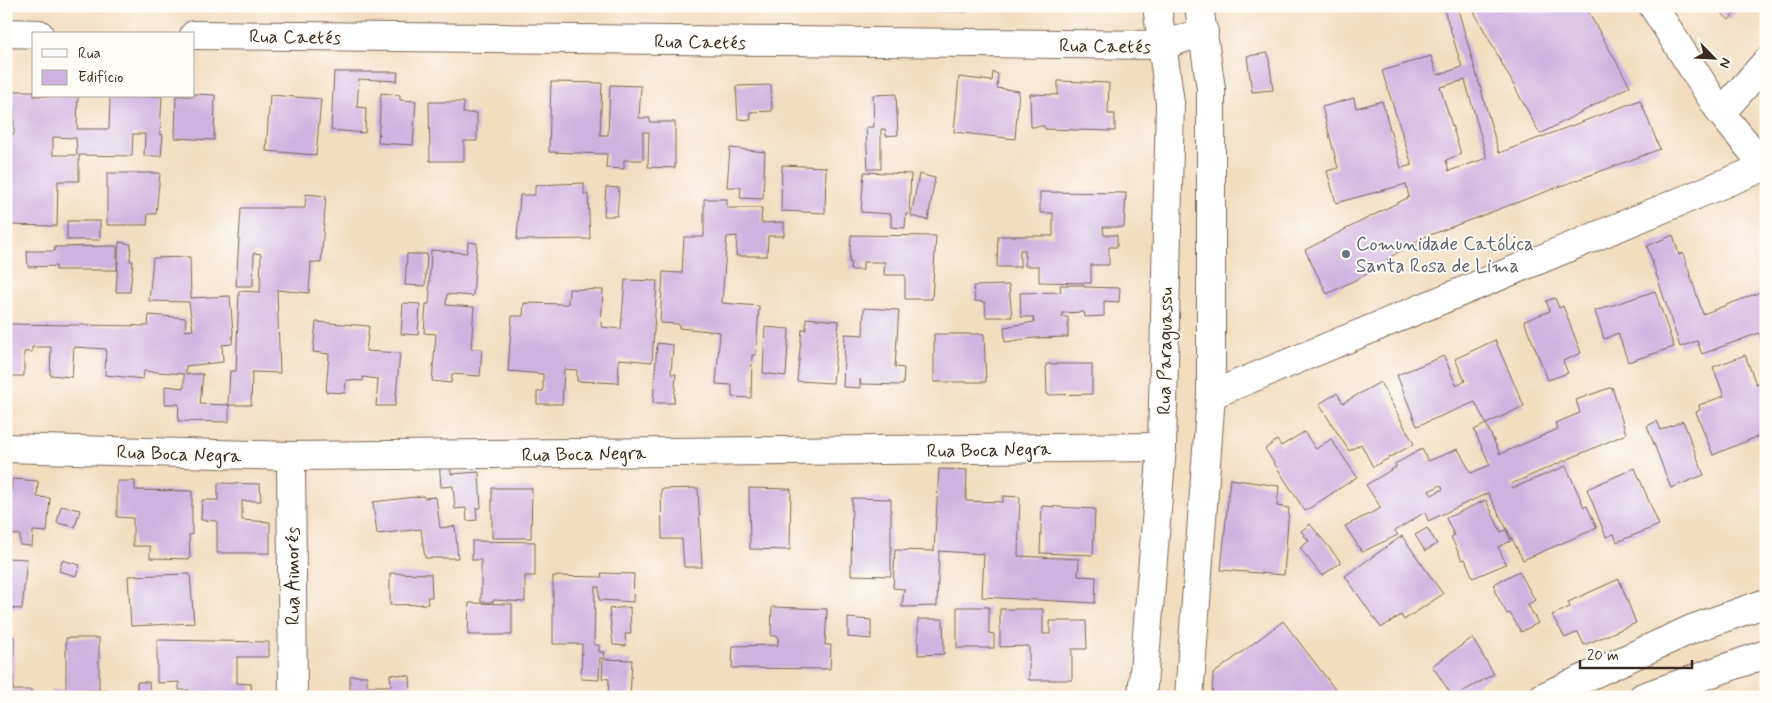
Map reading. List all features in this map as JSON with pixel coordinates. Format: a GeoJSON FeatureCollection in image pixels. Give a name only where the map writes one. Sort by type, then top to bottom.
{"type":"FeatureCollection","features":[{"type":"Feature","properties":{"kind":"street","name":"Rua Paraguassu"},"geometry":{"type":"LineString","coordinates":[[1142,697],[1162,447],[1170,104],[1157,6]]}},
{"type":"Feature","properties":{"kind":"street"},"geometry":{"type":"LineString","coordinates":[[1210,395],[1765,168],[1721,113],[1653,6]]}},
{"type":"Feature","properties":{"kind":"street","name":"Rua Caetés"},"geometry":{"type":"LineString","coordinates":[[195,35],[1163,45],[1201,19]]}},
{"type":"Feature","properties":{"kind":"street"},"geometry":{"type":"LineString","coordinates":[[1189,697],[1210,395],[1212,90],[1201,19]]}},
{"type":"Feature","properties":{"kind":"street"},"geometry":{"type":"LineString","coordinates":[[6,33],[32,34]]}},
{"type":"Feature","properties":{"kind":"street"},"geometry":{"type":"LineString","coordinates":[[1721,113],[1766,62]]}},
{"type":"Feature","properties":{"kind":"street","name":"Rua Boca Negra"},"geometry":{"type":"LineString","coordinates":[[6,448],[291,456],[1162,447]]}},
{"type":"Feature","properties":{"kind":"street","name":"Rua Aimorés"},"geometry":{"type":"LineString","coordinates":[[291,456],[293,697]]}},
{"type":"Feature","properties":{"kind":"street"},"geometry":{"type":"LineString","coordinates":[[1543,697],[1692,629],[1766,604]]}},
{"type":"Feature","properties":{"kind":"street"},"geometry":{"type":"LineString","coordinates":[[1643,697],[1686,689],[1766,654]]}},
{"type":"Feature","properties":{"kind":"building"},"geometry":{"type":"Polygon","coordinates":[[[929,6],[966,6],[966,12],[929,11],[929,6]]]}},
{"type":"Feature","properties":{"kind":"building"},"geometry":{"type":"Polygon","coordinates":[[[1443,6],[1457,6],[1499,153],[1640,100],[1660,149],[1422,238],[1387,259],[1389,263],[1327,294],[1305,250],[1409,197],[1406,184],[1336,203],[1327,171],[1338,168],[1322,107],[1354,98],[1356,108],[1382,101],[1401,168],[1412,165],[1382,71],[1431,56],[1437,75],[1462,67],[1443,6]],[[1465,80],[1440,87],[1461,154],[1446,160],[1449,171],[1487,158],[1465,80]]]}},
{"type":"Feature","properties":{"kind":"building"},"geometry":{"type":"Polygon","coordinates":[[[1471,6],[1585,6],[1630,86],[1540,134],[1471,6]]]}},
{"type":"Feature","properties":{"kind":"building"},"geometry":{"type":"Polygon","coordinates":[[[1714,6],[1741,6],[1729,20],[1714,6]]]}},
{"type":"Feature","properties":{"kind":"building"},"geometry":{"type":"Polygon","coordinates":[[[1268,53],[1273,90],[1252,92],[1247,56],[1268,53]]]}},
{"type":"Feature","properties":{"kind":"building"},"geometry":{"type":"Polygon","coordinates":[[[334,72],[398,72],[397,81],[359,79],[357,107],[366,108],[365,133],[331,130],[334,72]]]}},
{"type":"Feature","properties":{"kind":"building"},"geometry":{"type":"Polygon","coordinates":[[[993,72],[998,74],[997,88],[1019,91],[1015,139],[954,132],[959,77],[992,81],[993,72]]]}},
{"type":"Feature","properties":{"kind":"building"},"geometry":{"type":"Polygon","coordinates":[[[1058,81],[1109,83],[1108,114],[1115,114],[1115,131],[1045,129],[1044,126],[1031,127],[1030,94],[1058,95],[1058,81]]]}},
{"type":"Feature","properties":{"kind":"building"},"geometry":{"type":"Polygon","coordinates":[[[551,82],[602,83],[600,135],[608,135],[610,85],[641,86],[639,118],[650,118],[650,122],[675,122],[675,168],[648,167],[649,132],[643,132],[643,160],[624,160],[624,169],[606,168],[607,154],[549,152],[551,82]]]}},
{"type":"Feature","properties":{"kind":"building"},"geometry":{"type":"Polygon","coordinates":[[[771,85],[772,111],[750,112],[751,120],[738,119],[736,86],[771,85]]]}},
{"type":"Feature","properties":{"kind":"building"},"geometry":{"type":"Polygon","coordinates":[[[14,91],[32,91],[32,98],[78,98],[77,129],[109,129],[110,98],[162,98],[160,134],[163,135],[161,156],[144,156],[145,134],[133,134],[132,156],[79,155],[79,181],[58,181],[57,226],[6,225],[6,134],[14,134],[14,91]],[[53,137],[53,155],[77,155],[76,138],[53,137]]]}},
{"type":"Feature","properties":{"kind":"building"},"geometry":{"type":"Polygon","coordinates":[[[381,93],[400,95],[400,100],[416,101],[413,145],[378,143],[381,93]]]}},
{"type":"Feature","properties":{"kind":"building"},"geometry":{"type":"Polygon","coordinates":[[[195,94],[215,95],[214,140],[175,138],[176,98],[195,98],[195,94]]]}},
{"type":"Feature","properties":{"kind":"building"},"geometry":{"type":"Polygon","coordinates":[[[896,94],[898,135],[886,136],[885,129],[881,129],[881,169],[868,169],[866,127],[874,127],[873,95],[896,94]]]}},
{"type":"Feature","properties":{"kind":"building"},"geometry":{"type":"Polygon","coordinates":[[[270,95],[321,99],[316,155],[266,151],[270,95]]]}},
{"type":"Feature","properties":{"kind":"building"},"geometry":{"type":"Polygon","coordinates":[[[429,102],[464,102],[463,113],[477,113],[477,141],[464,141],[464,161],[430,161],[429,102]]]}},
{"type":"Feature","properties":{"kind":"building"},"geometry":{"type":"Polygon","coordinates":[[[730,148],[765,152],[763,199],[740,198],[741,187],[727,187],[730,148]]]}},
{"type":"Feature","properties":{"kind":"building"},"geometry":{"type":"Polygon","coordinates":[[[782,165],[826,167],[825,213],[781,211],[782,165]]]}},
{"type":"Feature","properties":{"kind":"building"},"geometry":{"type":"Polygon","coordinates":[[[864,172],[911,174],[909,214],[906,214],[905,228],[891,227],[891,214],[861,212],[864,172]]]}},
{"type":"Feature","properties":{"kind":"building"},"geometry":{"type":"Polygon","coordinates":[[[107,173],[160,173],[156,214],[148,214],[147,225],[107,225],[107,173]]]}},
{"type":"Feature","properties":{"kind":"building"},"geometry":{"type":"Polygon","coordinates":[[[919,174],[935,178],[928,220],[911,216],[919,174]]]}},
{"type":"Feature","properties":{"kind":"building"},"geometry":{"type":"Polygon","coordinates":[[[584,183],[584,194],[588,194],[590,239],[517,240],[520,195],[535,195],[535,185],[584,183]]]}},
{"type":"Feature","properties":{"kind":"building"},"geometry":{"type":"Polygon","coordinates":[[[606,187],[619,188],[617,216],[604,216],[606,187]]]}},
{"type":"Feature","properties":{"kind":"building"},"geometry":{"type":"Polygon","coordinates":[[[1040,192],[1126,193],[1124,227],[1103,227],[1104,235],[1117,235],[1117,247],[1109,247],[1109,265],[1091,265],[1091,283],[1039,282],[1039,266],[1025,266],[1025,250],[1020,250],[1020,267],[997,267],[998,236],[1053,236],[1053,213],[1040,213],[1040,192]]]}},
{"type":"Feature","properties":{"kind":"building"},"geometry":{"type":"Polygon","coordinates":[[[306,194],[326,196],[321,263],[311,262],[309,293],[277,290],[280,373],[252,372],[251,405],[228,405],[230,371],[236,371],[239,291],[260,292],[261,254],[254,253],[253,286],[236,286],[241,208],[305,208],[306,194]]]}},
{"type":"Feature","properties":{"kind":"building"},"geometry":{"type":"Polygon","coordinates":[[[704,199],[727,199],[727,208],[762,208],[761,223],[784,222],[784,236],[768,236],[767,256],[736,256],[737,236],[727,237],[722,303],[759,306],[756,355],[752,355],[751,398],[732,397],[732,385],[716,384],[720,332],[679,328],[679,324],[660,323],[663,272],[682,273],[684,237],[704,237],[704,199]]]}},
{"type":"Feature","properties":{"kind":"building"},"geometry":{"type":"Polygon","coordinates":[[[67,221],[100,221],[100,240],[67,240],[67,221]]]}},
{"type":"Feature","properties":{"kind":"building"},"geometry":{"type":"Polygon","coordinates":[[[851,235],[936,236],[932,299],[905,299],[905,275],[884,275],[885,262],[863,262],[863,270],[850,270],[851,235]]]}},
{"type":"Feature","properties":{"kind":"building"},"geometry":{"type":"Polygon","coordinates":[[[1673,235],[1679,255],[1683,253],[1703,314],[1766,290],[1766,351],[1759,333],[1702,354],[1697,341],[1680,347],[1647,246],[1673,235]]]}},
{"type":"Feature","properties":{"kind":"building"},"geometry":{"type":"Polygon","coordinates":[[[119,242],[131,244],[130,261],[133,261],[130,292],[116,292],[119,242]]]}},
{"type":"Feature","properties":{"kind":"building"},"geometry":{"type":"Polygon","coordinates":[[[468,242],[477,243],[473,296],[447,294],[446,305],[474,307],[471,349],[482,349],[480,376],[452,374],[451,383],[432,381],[436,334],[424,333],[426,304],[429,304],[431,250],[467,253],[468,242]]]}},
{"type":"Feature","properties":{"kind":"building"},"geometry":{"type":"Polygon","coordinates":[[[117,246],[117,270],[56,270],[56,266],[28,267],[27,251],[55,251],[55,247],[117,246]]]}},
{"type":"Feature","properties":{"kind":"building"},"geometry":{"type":"Polygon","coordinates":[[[407,254],[427,254],[425,286],[405,285],[407,254]]]}},
{"type":"Feature","properties":{"kind":"building"},"geometry":{"type":"Polygon","coordinates":[[[190,257],[191,298],[230,296],[233,332],[232,344],[222,345],[223,362],[186,366],[186,374],[203,374],[200,404],[229,405],[229,422],[178,421],[179,404],[165,404],[165,386],[184,388],[184,374],[144,371],[143,379],[105,375],[106,349],[74,347],[72,377],[50,375],[51,347],[32,347],[32,352],[24,352],[24,376],[6,376],[6,324],[148,326],[149,315],[186,318],[185,331],[193,330],[189,302],[149,301],[153,258],[190,257]]]}},
{"type":"Feature","properties":{"kind":"building"},"geometry":{"type":"Polygon","coordinates":[[[625,280],[657,281],[652,362],[619,359],[618,383],[577,381],[577,370],[564,369],[562,404],[537,404],[537,392],[543,391],[543,374],[508,371],[512,316],[523,316],[524,303],[568,304],[569,289],[603,290],[601,327],[621,329],[625,280]]]}},
{"type":"Feature","properties":{"kind":"building"},"geometry":{"type":"Polygon","coordinates":[[[1009,285],[1012,317],[986,317],[985,302],[975,301],[973,286],[1009,285]]]}},
{"type":"Feature","properties":{"kind":"building"},"geometry":{"type":"Polygon","coordinates":[[[1060,285],[1120,288],[1119,302],[1104,301],[1104,316],[1085,317],[1084,312],[1062,313],[1062,317],[1068,317],[1068,337],[1034,338],[1005,342],[1004,327],[1034,322],[1033,317],[1021,317],[1020,293],[1061,292],[1060,285]]]}},
{"type":"Feature","properties":{"kind":"building"},"geometry":{"type":"Polygon","coordinates":[[[1655,291],[1674,347],[1628,362],[1618,333],[1604,339],[1595,311],[1655,291]]]}},
{"type":"Feature","properties":{"kind":"building"},"geometry":{"type":"Polygon","coordinates":[[[1555,298],[1559,308],[1563,306],[1581,353],[1563,361],[1568,373],[1548,380],[1524,321],[1550,311],[1546,301],[1555,298]]]}},
{"type":"Feature","properties":{"kind":"building"},"geometry":{"type":"Polygon","coordinates":[[[403,303],[420,304],[418,335],[401,334],[403,303]]]}},
{"type":"Feature","properties":{"kind":"building"},"geometry":{"type":"Polygon","coordinates":[[[864,308],[899,310],[895,367],[904,368],[903,385],[861,384],[860,379],[860,388],[843,387],[845,334],[863,335],[864,308]]]}},
{"type":"Feature","properties":{"kind":"building"},"geometry":{"type":"Polygon","coordinates":[[[806,318],[839,321],[833,383],[797,381],[802,329],[806,330],[806,318]]]}},
{"type":"Feature","properties":{"kind":"building"},"geometry":{"type":"Polygon","coordinates":[[[316,322],[369,326],[366,351],[400,353],[395,406],[376,406],[378,379],[363,377],[363,381],[346,380],[345,393],[326,392],[329,354],[313,352],[316,322]]]}},
{"type":"Feature","properties":{"kind":"building"},"geometry":{"type":"Polygon","coordinates":[[[765,327],[789,329],[786,376],[763,373],[765,327]]]}},
{"type":"Feature","properties":{"kind":"building"},"geometry":{"type":"Polygon","coordinates":[[[934,334],[984,334],[986,382],[934,382],[934,334]]]}},
{"type":"Feature","properties":{"kind":"building"},"geometry":{"type":"Polygon","coordinates":[[[1495,340],[1524,406],[1486,424],[1475,402],[1417,426],[1397,375],[1444,356],[1456,385],[1465,381],[1455,359],[1495,340]]]}},
{"type":"Feature","properties":{"kind":"building"},"geometry":{"type":"Polygon","coordinates":[[[657,343],[673,345],[671,374],[676,374],[674,403],[653,403],[657,343]]]}},
{"type":"Feature","properties":{"kind":"building"},"geometry":{"type":"Polygon","coordinates":[[[1745,355],[1756,384],[1766,380],[1766,433],[1713,455],[1696,412],[1700,410],[1699,405],[1724,396],[1713,367],[1745,355]]]}},
{"type":"Feature","properties":{"kind":"building"},"geometry":{"type":"Polygon","coordinates":[[[1046,364],[1092,364],[1092,394],[1047,395],[1046,364]]]}},
{"type":"Feature","properties":{"kind":"building"},"geometry":{"type":"Polygon","coordinates":[[[1380,382],[1414,444],[1373,467],[1361,444],[1349,451],[1319,404],[1337,393],[1343,403],[1380,382]]]}},
{"type":"Feature","properties":{"kind":"building"},"geometry":{"type":"Polygon","coordinates":[[[1612,387],[1626,434],[1511,484],[1513,488],[1566,466],[1584,507],[1587,506],[1597,528],[1523,560],[1488,493],[1428,521],[1425,512],[1395,531],[1398,535],[1362,552],[1345,526],[1381,508],[1366,485],[1396,467],[1395,464],[1422,449],[1428,461],[1458,449],[1471,473],[1490,465],[1474,430],[1486,424],[1500,454],[1558,429],[1555,423],[1580,413],[1576,400],[1612,387]],[[1441,485],[1429,491],[1432,495],[1443,489],[1441,485]]]}},
{"type":"Feature","properties":{"kind":"building"},"geometry":{"type":"Polygon","coordinates":[[[1657,421],[1661,430],[1683,421],[1704,475],[1671,488],[1647,426],[1657,421]]]}},
{"type":"Feature","properties":{"kind":"building"},"geometry":{"type":"Polygon","coordinates":[[[1304,432],[1316,449],[1331,439],[1357,477],[1305,511],[1265,449],[1277,440],[1281,446],[1304,432]]]}},
{"type":"Feature","properties":{"kind":"building"},"geometry":{"type":"Polygon","coordinates":[[[450,458],[451,474],[479,472],[481,508],[476,508],[477,520],[467,521],[466,508],[455,509],[453,486],[441,487],[439,459],[450,458]]]}},
{"type":"Feature","properties":{"kind":"building"},"geometry":{"type":"Polygon","coordinates":[[[1635,468],[1659,525],[1617,542],[1614,534],[1606,537],[1587,489],[1635,468]]]}},
{"type":"Feature","properties":{"kind":"building"},"geometry":{"type":"Polygon","coordinates":[[[939,469],[967,470],[966,501],[1003,502],[1003,496],[1020,497],[1018,556],[1079,559],[1078,576],[1096,577],[1095,603],[982,597],[984,554],[939,551],[937,606],[902,607],[904,589],[893,588],[895,550],[934,551],[939,469]]]}},
{"type":"Feature","properties":{"kind":"building"},"geometry":{"type":"Polygon","coordinates":[[[12,479],[38,481],[37,497],[50,498],[47,532],[33,531],[32,546],[20,545],[20,535],[7,534],[12,479]]]}},
{"type":"Feature","properties":{"kind":"building"},"geometry":{"type":"Polygon","coordinates":[[[1230,479],[1279,486],[1277,506],[1289,508],[1284,575],[1221,570],[1230,479]]]}},
{"type":"Feature","properties":{"kind":"building"},"geometry":{"type":"Polygon","coordinates":[[[117,481],[135,481],[135,490],[192,491],[192,535],[189,535],[190,559],[150,558],[150,546],[133,546],[133,518],[117,517],[117,481]]]}},
{"type":"Feature","properties":{"kind":"building"},"geometry":{"type":"Polygon","coordinates":[[[218,483],[260,484],[261,501],[242,501],[242,520],[270,522],[270,553],[217,553],[217,521],[201,520],[202,500],[218,500],[218,483]]]}},
{"type":"Feature","properties":{"kind":"building"},"geometry":{"type":"Polygon","coordinates":[[[492,488],[532,488],[531,538],[492,538],[492,488]]]}},
{"type":"Feature","properties":{"kind":"building"},"geometry":{"type":"Polygon","coordinates":[[[698,488],[702,567],[684,567],[682,539],[662,539],[661,489],[698,488]]]}},
{"type":"Feature","properties":{"kind":"building"},"geometry":{"type":"Polygon","coordinates":[[[749,488],[791,489],[790,550],[750,549],[749,488]]]}},
{"type":"Feature","properties":{"kind":"building"},"geometry":{"type":"Polygon","coordinates":[[[423,496],[424,498],[436,497],[440,528],[455,526],[458,558],[425,558],[421,529],[377,534],[373,502],[423,496]]]}},
{"type":"Feature","properties":{"kind":"building"},"geometry":{"type":"Polygon","coordinates":[[[852,498],[891,499],[891,576],[851,575],[852,498]]]}},
{"type":"Feature","properties":{"kind":"building"},"geometry":{"type":"Polygon","coordinates":[[[1486,500],[1501,532],[1506,530],[1511,541],[1498,547],[1506,564],[1473,578],[1465,559],[1462,560],[1451,537],[1454,535],[1446,518],[1486,500]]]}},
{"type":"Feature","properties":{"kind":"building"},"geometry":{"type":"Polygon","coordinates":[[[61,506],[80,510],[75,527],[57,523],[61,506]]]}},
{"type":"Feature","properties":{"kind":"building"},"geometry":{"type":"Polygon","coordinates":[[[1042,506],[1095,509],[1093,555],[1040,553],[1042,506]]]}},
{"type":"Feature","properties":{"kind":"building"},"geometry":{"type":"Polygon","coordinates":[[[1310,524],[1341,562],[1322,576],[1300,548],[1309,541],[1301,531],[1310,524]]]}},
{"type":"Feature","properties":{"kind":"building"},"geometry":{"type":"Polygon","coordinates":[[[1427,528],[1437,544],[1425,551],[1415,535],[1427,528]]]}},
{"type":"Feature","properties":{"kind":"building"},"geometry":{"type":"Polygon","coordinates":[[[6,536],[8,536],[8,555],[6,555],[6,536]]]}},
{"type":"Feature","properties":{"kind":"building"},"geometry":{"type":"Polygon","coordinates":[[[1402,536],[1443,594],[1404,620],[1401,615],[1381,628],[1345,576],[1402,536]]]}},
{"type":"Feature","properties":{"kind":"building"},"geometry":{"type":"Polygon","coordinates":[[[472,541],[535,542],[535,576],[525,576],[525,602],[494,600],[493,602],[481,602],[481,560],[472,560],[472,541]]]}},
{"type":"Feature","properties":{"kind":"building"},"geometry":{"type":"Polygon","coordinates":[[[6,558],[27,559],[22,609],[6,608],[6,558]]]}},
{"type":"Feature","properties":{"kind":"building"},"geometry":{"type":"Polygon","coordinates":[[[62,560],[80,565],[76,576],[59,571],[62,560]]]}},
{"type":"Feature","properties":{"kind":"building"},"geometry":{"type":"Polygon","coordinates":[[[1519,571],[1535,600],[1528,605],[1538,623],[1521,632],[1510,613],[1507,614],[1494,590],[1496,589],[1494,584],[1519,571]]]}},
{"type":"Feature","properties":{"kind":"building"},"geometry":{"type":"Polygon","coordinates":[[[390,573],[431,574],[432,597],[427,597],[428,604],[390,605],[390,573]]]}},
{"type":"Feature","properties":{"kind":"building"},"geometry":{"type":"Polygon","coordinates":[[[601,573],[634,574],[633,602],[599,600],[599,587],[595,587],[594,645],[599,645],[599,652],[605,652],[604,658],[600,658],[599,680],[581,679],[582,644],[553,644],[553,576],[602,577],[601,573]]]}},
{"type":"Feature","properties":{"kind":"building"},"geometry":{"type":"Polygon","coordinates":[[[190,574],[194,623],[131,626],[128,576],[190,574]]]}},
{"type":"Feature","properties":{"kind":"building"},"geometry":{"type":"Polygon","coordinates":[[[1619,579],[1636,623],[1584,645],[1578,632],[1565,638],[1552,615],[1570,607],[1568,602],[1619,579]]]}},
{"type":"Feature","properties":{"kind":"building"},"geometry":{"type":"Polygon","coordinates":[[[469,603],[512,604],[512,635],[468,635],[469,603]]]}},
{"type":"Feature","properties":{"kind":"building"},"geometry":{"type":"Polygon","coordinates":[[[630,607],[631,634],[625,634],[626,646],[613,645],[609,609],[630,607]]]}},
{"type":"Feature","properties":{"kind":"building"},"geometry":{"type":"Polygon","coordinates":[[[772,607],[827,609],[825,645],[831,645],[830,669],[732,668],[733,646],[778,645],[778,636],[771,636],[772,607]]]}},
{"type":"Feature","properties":{"kind":"building"},"geometry":{"type":"Polygon","coordinates":[[[957,607],[989,607],[989,633],[994,634],[994,648],[957,648],[957,607]]]}},
{"type":"Feature","properties":{"kind":"building"},"geometry":{"type":"Polygon","coordinates":[[[1000,609],[1043,609],[1043,634],[1050,634],[1050,621],[1086,621],[1087,649],[1072,649],[1072,680],[1029,680],[1029,646],[1000,647],[1000,609]]]}},
{"type":"Feature","properties":{"kind":"building"},"geometry":{"type":"Polygon","coordinates":[[[848,618],[871,620],[871,639],[848,637],[848,618]]]}},
{"type":"Feature","properties":{"kind":"building"},"geometry":{"type":"Polygon","coordinates":[[[918,619],[943,619],[944,654],[918,655],[918,619]]]}},
{"type":"Feature","properties":{"kind":"building"},"geometry":{"type":"Polygon","coordinates":[[[1283,621],[1341,697],[1212,697],[1213,674],[1283,621]]]}},
{"type":"Feature","properties":{"kind":"building"},"geometry":{"type":"Polygon","coordinates":[[[6,637],[14,637],[13,690],[31,690],[31,697],[6,697],[6,637]]]}},
{"type":"Feature","properties":{"kind":"building"},"geometry":{"type":"Polygon","coordinates":[[[66,638],[99,638],[99,690],[84,690],[84,697],[52,697],[52,690],[66,690],[66,638]]]}},
{"type":"Feature","properties":{"kind":"building"},"geometry":{"type":"Polygon","coordinates":[[[1472,638],[1494,674],[1453,697],[1432,666],[1472,638]]]}},
{"type":"Feature","properties":{"kind":"building"},"geometry":{"type":"Polygon","coordinates":[[[157,640],[269,642],[269,657],[237,657],[237,683],[251,684],[252,697],[189,697],[189,690],[179,690],[179,682],[157,683],[157,640]]]}},
{"type":"Feature","properties":{"kind":"building"},"geometry":{"type":"Polygon","coordinates":[[[603,659],[632,660],[630,697],[608,697],[609,679],[602,678],[603,659]]]}},
{"type":"Feature","properties":{"kind":"building"},"geometry":{"type":"Polygon","coordinates":[[[390,674],[410,676],[411,697],[350,697],[350,676],[367,676],[367,686],[391,686],[390,674]]]}},
{"type":"Feature","properties":{"kind":"building"},"geometry":{"type":"Polygon","coordinates":[[[137,682],[149,682],[150,697],[99,697],[99,690],[137,691],[137,682]]]}},
{"type":"Feature","properties":{"kind":"building"},"geometry":{"type":"Polygon","coordinates":[[[785,693],[794,694],[794,697],[785,697],[785,693]]]}},
{"type":"Feature","properties":{"kind":"place","name":"Comunidade Católica Santa Rosa de Lima"},"geometry":{"type":"Point","coordinates":[1346,254]}}]}
